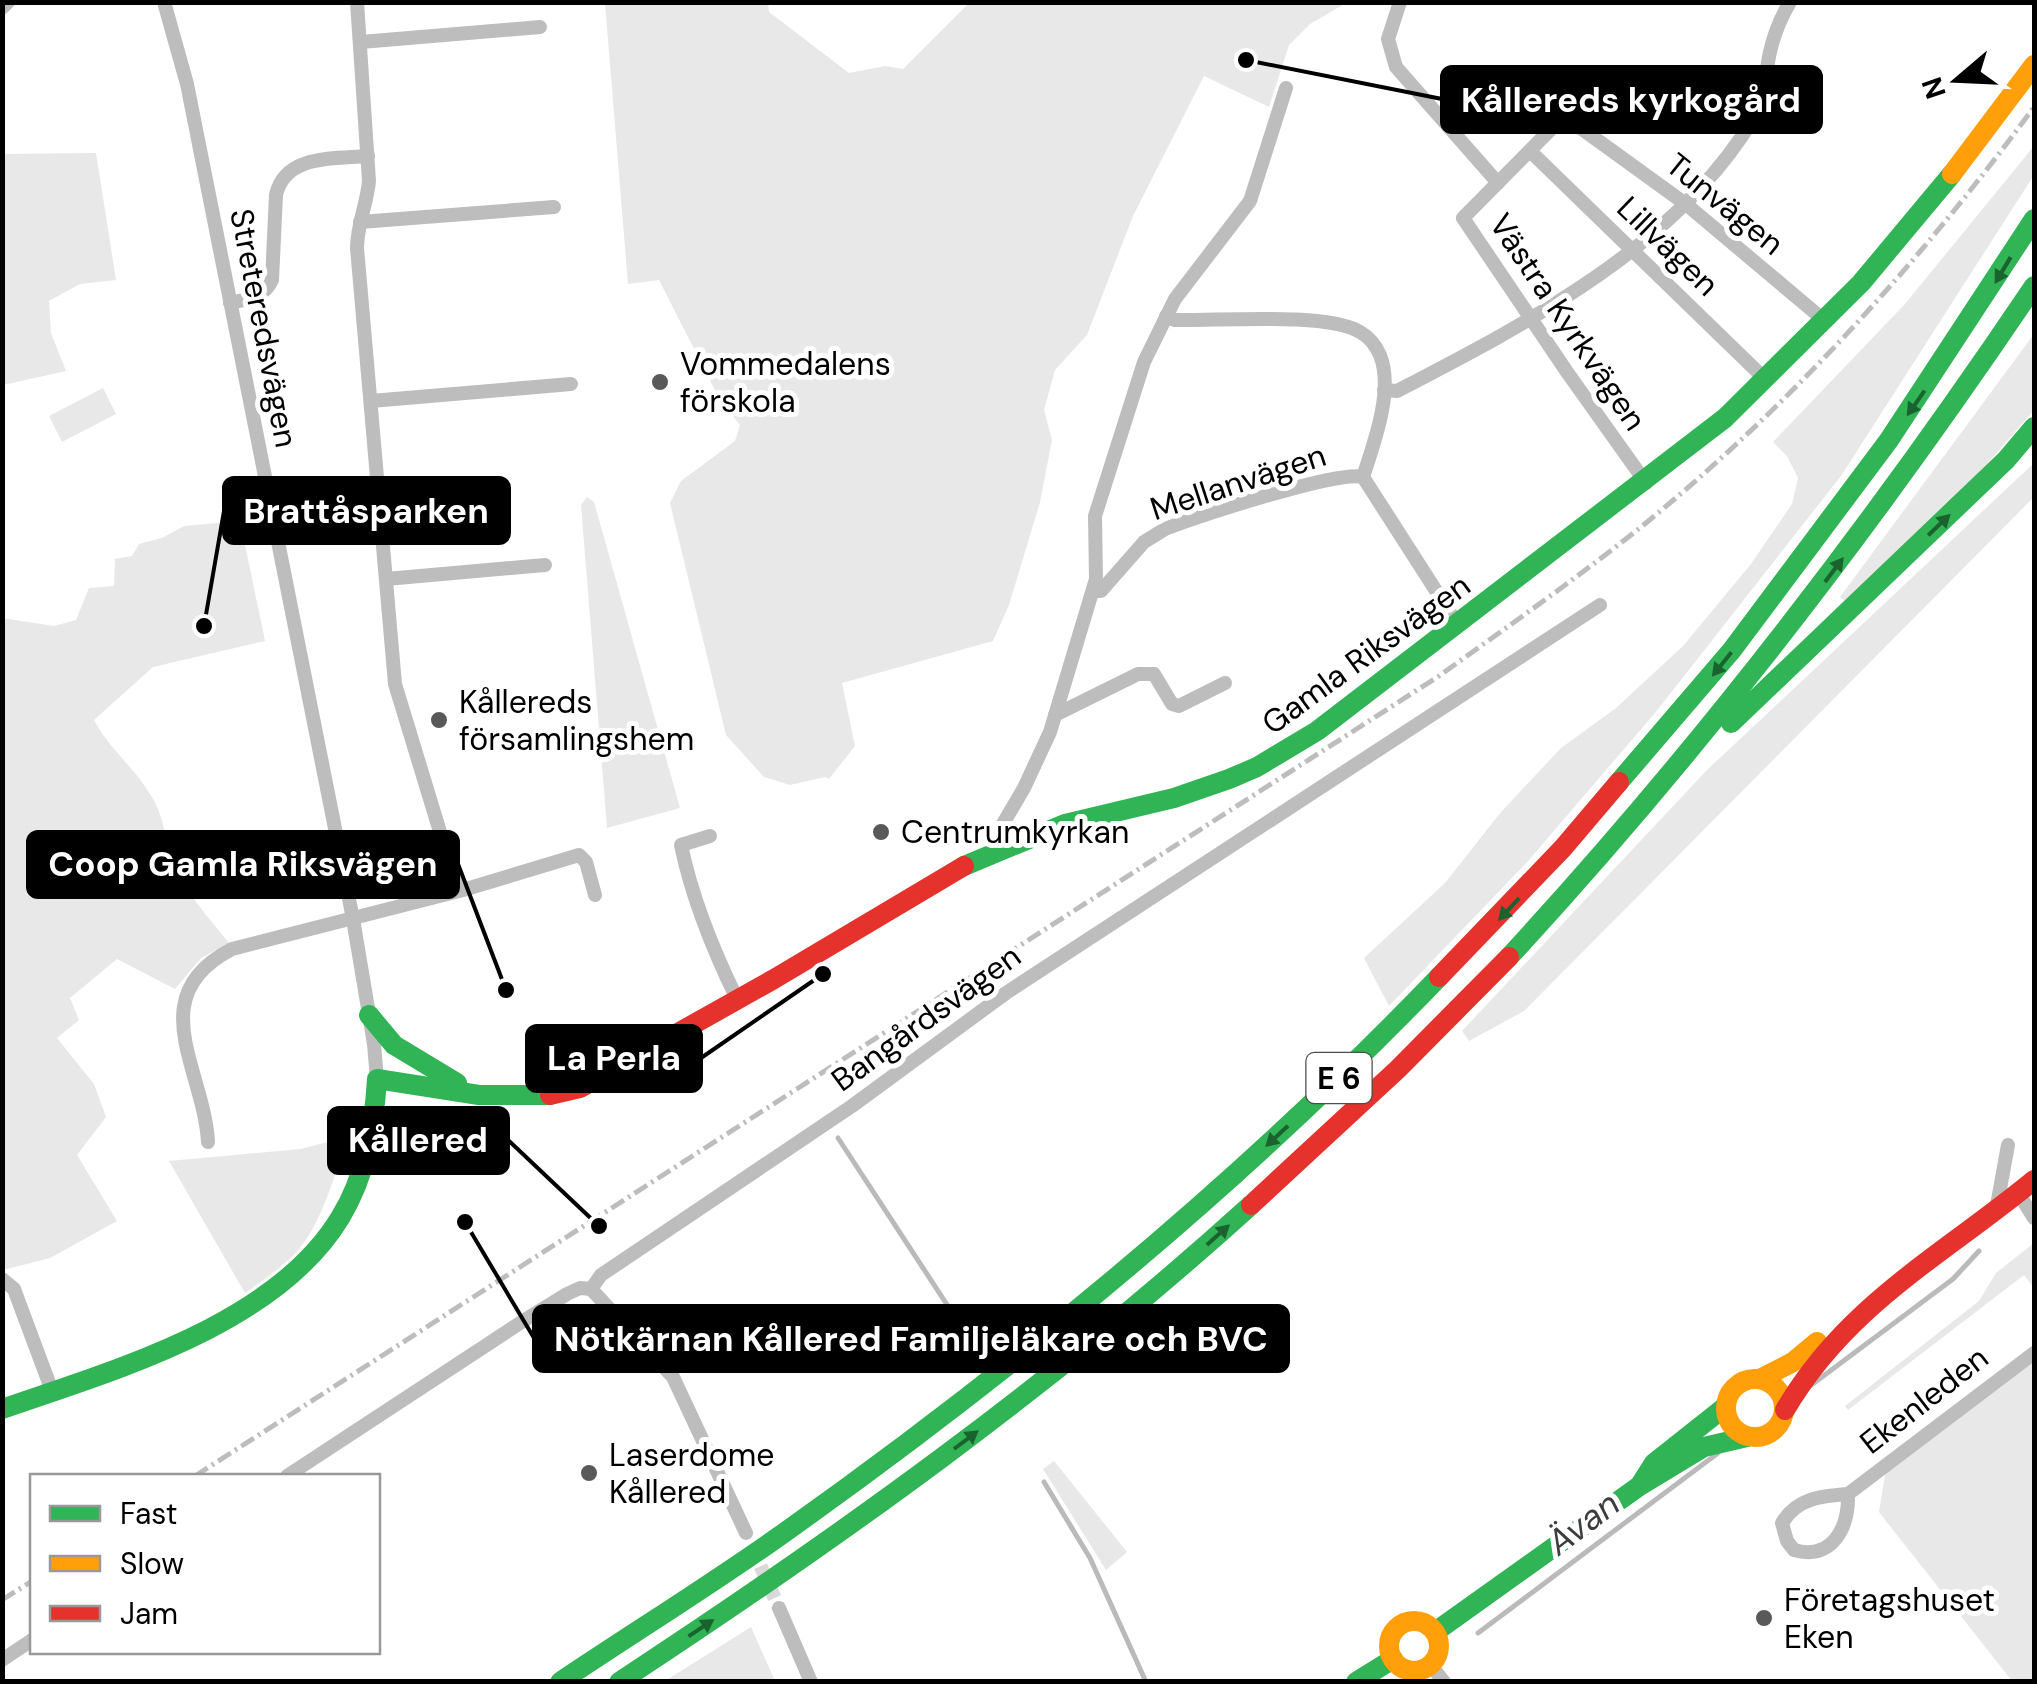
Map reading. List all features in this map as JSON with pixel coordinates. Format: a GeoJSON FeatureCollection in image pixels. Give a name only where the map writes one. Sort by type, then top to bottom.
{"type":"FeatureCollection","features":[{"type":"Feature","properties":{"kind":"main road","name":"Gamla Riksvägen"},"geometry":{"type":"LineString","coordinates":[[377,1079],[531,1099],[580,1088],[955,870],[1064,824],[1198,791],[1257,768],[1318,732],[1646,483],[1766,380],[1860,286],[1944,188],[2034,65]]}},
{"type":"Feature","properties":{"kind":"main road","name":"E 6"},"geometry":{"type":"LineString","coordinates":[[560,1682],[770,1545],[1019,1360],[1154,1246],[1362,1057],[1506,912],[1619,788],[1722,665],[1887,444],[1971,322],[2034,218]]}},
{"type":"Feature","properties":{"kind":"main road","name":"E 6"},"geometry":{"type":"LineString","coordinates":[[619,1682],[880,1506],[1148,1297],[1383,1084],[1532,932],[1743,688],[1916,460],[2034,286]]}},
{"type":"Feature","properties":{"kind":"main road"},"geometry":{"type":"LineString","coordinates":[[1640,809],[2006,460],[2034,427]]}},
{"type":"Feature","properties":{"kind":"main road","name":"Gamla Riksvägen"},"geometry":{"type":"LineString","coordinates":[[369,1015],[394,1046],[471,1093]]}},
{"type":"Feature","properties":{"kind":"main road"},"geometry":{"type":"LineString","coordinates":[[2,1409],[180,1342],[251,1303],[314,1252],[334,1228],[358,1177],[370,1140],[377,1079]]}},
{"type":"Feature","properties":{"kind":"main road"},"geometry":{"type":"LineString","coordinates":[[1857,1317],[1831,1331],[1793,1362],[1760,1379],[1740,1382],[1728,1395],[1729,1422],[1747,1436],[1756,1438],[1772,1432],[1779,1426],[1810,1366],[1857,1317],[2026,1187]]}},
{"type":"Feature","properties":{"kind":"main road"},"geometry":{"type":"LineString","coordinates":[[1760,1379],[1776,1386],[1785,1410]]}},
{"type":"Feature","properties":{"kind":"main road"},"geometry":{"type":"LineString","coordinates":[[1638,1486],[1654,1462],[1726,1406]]}},
{"type":"Feature","properties":{"kind":"main road"},"geometry":{"type":"LineString","coordinates":[[1435,1632],[1638,1486],[1704,1447],[1747,1436]]}},
{"type":"Feature","properties":{"kind":"main road"},"geometry":{"type":"LineString","coordinates":[[1417,1621],[1435,1632],[1438,1649],[1430,1664],[1410,1670],[1393,1659],[1390,1640],[1402,1624],[1417,1621]]}},
{"type":"Feature","properties":{"kind":"main road"},"geometry":{"type":"LineString","coordinates":[[1356,1682],[1393,1659]]}},
{"type":"Feature","properties":{"kind":"street"},"geometry":{"type":"LineString","coordinates":[[2,8],[8,2]]}},
{"type":"Feature","properties":{"kind":"street","name":"Streteredsvägen"},"geometry":{"type":"LineString","coordinates":[[164,2],[182,58],[352,919],[377,1079]]}},
{"type":"Feature","properties":{"kind":"street"},"geometry":{"type":"LineString","coordinates":[[357,2],[368,156],[367,200],[358,248],[395,684],[458,891]]}},
{"type":"Feature","properties":{"kind":"street","name":"Västra Kyrkvägen"},"geometry":{"type":"LineString","coordinates":[[1400,2],[1388,39],[1396,67],[1498,183],[1464,218],[1646,483]]}},
{"type":"Feature","properties":{"kind":"street"},"geometry":{"type":"LineString","coordinates":[[1384,390],[1397,391],[1531,319],[1634,249],[1687,204],[1756,115],[1778,24],[1790,2]]}},
{"type":"Feature","properties":{"kind":"street"},"geometry":{"type":"LineString","coordinates":[[361,42],[540,26]]}},
{"type":"Feature","properties":{"kind":"street"},"geometry":{"type":"LineString","coordinates":[[1001,848],[997,834],[1042,752],[1093,591],[1096,516],[1144,362],[1166,316],[1250,201],[1286,88]]}},
{"type":"Feature","properties":{"kind":"street","name":"Tunvägen"},"geometry":{"type":"LineString","coordinates":[[1498,183],[1558,123],[1571,120],[1687,204],[1825,321]]}},
{"type":"Feature","properties":{"kind":"street","name":"Lillvägen"},"geometry":{"type":"LineString","coordinates":[[1530,152],[1766,380]]}},
{"type":"Feature","properties":{"kind":"street"},"geometry":{"type":"LineString","coordinates":[[230,303],[260,296],[268,290],[272,280],[276,195],[288,172],[313,161],[368,156]]}},
{"type":"Feature","properties":{"kind":"street"},"geometry":{"type":"LineString","coordinates":[[360,222],[554,207]]}},
{"type":"Feature","properties":{"kind":"street"},"geometry":{"type":"LineString","coordinates":[[1166,316],[1175,320],[1318,321],[1359,330],[1370,339],[1381,357],[1384,390],[1362,477],[1458,625]]}},
{"type":"Feature","properties":{"kind":"street"},"geometry":{"type":"LineString","coordinates":[[371,401],[571,384]]}},
{"type":"Feature","properties":{"kind":"street","name":"Mellanvägen"},"geometry":{"type":"LineString","coordinates":[[1093,591],[1100,591],[1144,542],[1165,529],[1317,483],[1348,475],[1362,477]]}},
{"type":"Feature","properties":{"kind":"street"},"geometry":{"type":"LineString","coordinates":[[386,579],[544,566]]}},
{"type":"Feature","properties":{"kind":"street","name":"Bangårdsvägen"},"geometry":{"type":"LineString","coordinates":[[291,1474],[520,1323],[580,1288],[591,1289],[601,1276],[852,1106],[1006,992],[1600,605]]}},
{"type":"Feature","properties":{"kind":"street"},"geometry":{"type":"LineString","coordinates":[[1055,715],[1138,674],[1154,674],[1172,704],[1179,706],[1224,683]]}},
{"type":"Feature","properties":{"kind":"street"},"geometry":{"type":"LineString","coordinates":[[710,836],[681,845],[714,949],[737,999]]}},
{"type":"Feature","properties":{"kind":"street"},"geometry":{"type":"LineString","coordinates":[[208,1142],[206,1114],[186,1052],[181,1020],[193,979],[208,961],[232,949],[458,891],[579,854],[586,862],[595,894]]}},
{"type":"Feature","properties":{"kind":"street"},"geometry":{"type":"LineString","coordinates":[[1996,1211],[2008,1145]]}},
{"type":"Feature","properties":{"kind":"street"},"geometry":{"type":"LineString","coordinates":[[2026,1187],[2034,1218]]}},
{"type":"Feature","properties":{"kind":"street"},"geometry":{"type":"LineString","coordinates":[[2,1279],[14,1289],[52,1391]]}},
{"type":"Feature","properties":{"kind":"street"},"geometry":{"type":"LineString","coordinates":[[591,1289],[673,1377],[746,1532]]}},
{"type":"Feature","properties":{"kind":"street","name":"Ekenleden"},"geometry":{"type":"LineString","coordinates":[[1848,1494],[1847,1520],[1833,1543],[1816,1553],[1794,1550],[1782,1523],[1788,1512],[1814,1498],[1848,1494],[2034,1353]]}},
{"type":"Feature","properties":{"kind":"street"},"geometry":{"type":"LineString","coordinates":[[779,1608],[810,1682]]}},
{"type":"Feature","properties":{"kind":"street"},"geometry":{"type":"LineString","coordinates":[[2,1660],[30,1641]]}},
{"type":"Feature","properties":{"kind":"street"},"geometry":{"type":"LineString","coordinates":[[1430,1664],[1444,1682]]}},
{"type":"Feature","properties":{"kind":"shaded area"},"geometry":{"type":"Polygon","coordinates":[[[605,3],[768,3],[769,12],[849,73],[885,66],[903,69],[969,3],[1346,3],[1310,24],[1289,45],[1269,107],[1204,76],[1133,216],[1087,335],[1055,370],[1044,410],[1052,440],[1040,502],[1009,605],[993,641],[842,683],[855,746],[829,779],[790,785],[764,777],[726,735],[670,503],[681,481],[735,441],[740,425],[719,398],[659,280],[628,284],[605,3]]]}},
{"type":"Feature","properties":{"kind":"shaded area"},"geometry":{"type":"Polygon","coordinates":[[[2034,146],[2034,175],[1841,476],[1655,713],[1529,860],[1389,1006],[1364,958],[1445,883],[1501,812],[1561,748],[1616,708],[1683,646],[1751,564],[1792,504],[1798,478],[1787,456],[1773,442],[1905,304],[2034,146]]]}},
{"type":"Feature","properties":{"kind":"shaded area"},"geometry":{"type":"Polygon","coordinates":[[[96,153],[116,280],[80,284],[49,301],[51,333],[66,371],[3,385],[3,154],[96,153]]]}},
{"type":"Feature","properties":{"kind":"shaded area"},"geometry":{"type":"Polygon","coordinates":[[[2034,334],[2034,410],[1987,464],[1848,604],[1840,597],[2034,334]]]}},
{"type":"Feature","properties":{"kind":"shaded area"},"geometry":{"type":"Polygon","coordinates":[[[103,388],[116,414],[62,442],[49,416],[103,388]]]}},
{"type":"Feature","properties":{"kind":"shaded area"},"geometry":{"type":"Polygon","coordinates":[[[2034,463],[2034,497],[1524,1011],[1469,1041],[1462,1031],[1706,771],[2034,463]]]}},
{"type":"Feature","properties":{"kind":"shaded area"},"geometry":{"type":"Polygon","coordinates":[[[587,497],[594,502],[680,808],[607,828],[581,505],[587,497]]]}},
{"type":"Feature","properties":{"kind":"shaded area"},"geometry":{"type":"Polygon","coordinates":[[[240,521],[265,641],[153,667],[94,720],[150,794],[183,883],[229,943],[201,958],[175,989],[117,959],[70,998],[79,1020],[57,1038],[94,1084],[106,1117],[77,1155],[117,1221],[50,1258],[3,1270],[2,618],[54,626],[76,620],[89,588],[114,586],[115,559],[132,556],[139,544],[184,526],[240,521]]]}},
{"type":"Feature","properties":{"kind":"shaded area"},"geometry":{"type":"Polygon","coordinates":[[[346,1137],[312,1231],[285,1263],[245,1293],[169,1161],[301,1149],[346,1137]]]}},
{"type":"Feature","properties":{"kind":"shaded area"},"geometry":{"type":"Polygon","coordinates":[[[2034,1243],[2034,1288],[2024,1275],[1848,1410],[1845,1406],[1979,1301],[1996,1273],[2034,1243]]]}},
{"type":"Feature","properties":{"kind":"shaded area"},"geometry":{"type":"Polygon","coordinates":[[[2034,1357],[2034,1677],[2030,1681],[2012,1681],[1879,1512],[1886,1469],[2034,1357]]]}},
{"type":"Feature","properties":{"kind":"shaded area"},"geometry":{"type":"Polygon","coordinates":[[[1054,1461],[1127,1552],[1106,1570],[1043,1469],[1054,1461]]]}},
{"type":"Feature","properties":{"kind":"shaded area"},"geometry":{"type":"Polygon","coordinates":[[[751,1627],[775,1681],[665,1681],[751,1627]]]}},
{"type":"Feature","properties":{"kind":"waterway"},"geometry":{"type":"LineString","coordinates":[[838,1138],[959,1323],[975,1366]]}},
{"type":"Feature","properties":{"kind":"waterway","name":"Ävan"},"geometry":{"type":"LineString","coordinates":[[1806,1389],[1953,1279],[1979,1251]]}},
{"type":"Feature","properties":{"kind":"waterway","name":"Ävan"},"geometry":{"type":"LineString","coordinates":[[1478,1633],[1718,1453]]}},
{"type":"Feature","properties":{"kind":"waterway"},"geometry":{"type":"LineString","coordinates":[[1044,1482],[1090,1558],[1146,1682]]}},
{"type":"Feature","properties":{"kind":"tunnel"},"geometry":{"type":"LineString","coordinates":[[752,1547],[779,1608]]}},
{"type":"Feature","properties":{"kind":"railway"},"geometry":{"type":"LineString","coordinates":[[198,1474],[1439,676],[1566,584],[1696,481],[1801,382],[1946,221],[2034,107]]}},
{"type":"Feature","properties":{"kind":"railway"},"geometry":{"type":"LineString","coordinates":[[2,1600],[30,1582]]}},
{"type":"Feature","properties":{"kind":"traffic: fast"},"geometry":{"type":"LineString","coordinates":[[964,866],[1065,824],[1174,798],[1229,779],[1317,731],[1725,418],[1861,283],[1952,174]]}},
{"type":"Feature","properties":{"kind":"traffic: fast"},"geometry":{"type":"LineString","coordinates":[[1619,782],[1732,650],[1889,440],[2034,219]]}},
{"type":"Feature","properties":{"kind":"traffic: fast"},"geometry":{"type":"LineString","coordinates":[[1509,957],[1650,797],[1784,632],[1912,461],[2034,286]]}},
{"type":"Feature","properties":{"kind":"traffic: fast"},"geometry":{"type":"LineString","coordinates":[[1731,723],[2006,460],[2034,427]]}},
{"type":"Feature","properties":{"kind":"traffic: fast"},"geometry":{"type":"LineString","coordinates":[[560,1682],[781,1535],[1040,1340],[1205,1201],[1363,1054],[1439,977]]}},
{"type":"Feature","properties":{"kind":"traffic: fast"},"geometry":{"type":"LineString","coordinates":[[369,1015],[394,1045],[457,1083]]}},
{"type":"Feature","properties":{"kind":"traffic: fast"},"geometry":{"type":"LineString","coordinates":[[2,1409],[189,1339],[276,1288],[311,1255],[349,1202],[367,1151],[377,1079],[479,1095],[550,1095]]}},
{"type":"Feature","properties":{"kind":"traffic: fast"},"geometry":{"type":"LineString","coordinates":[[619,1682],[944,1456],[1101,1334],[1251,1205]]}},
{"type":"Feature","properties":{"kind":"traffic: fast"},"geometry":{"type":"LineString","coordinates":[[1640,1485],[1654,1463],[1726,1406]]}},
{"type":"Feature","properties":{"kind":"traffic: fast"},"geometry":{"type":"LineString","coordinates":[[1435,1632],[1638,1487],[1704,1447],[1747,1437]]}},
{"type":"Feature","properties":{"kind":"traffic: fast"},"geometry":{"type":"LineString","coordinates":[[1356,1682],[1393,1659]]}},
{"type":"Feature","properties":{"kind":"traffic: slow"},"geometry":{"type":"LineString","coordinates":[[1952,174],[2034,65]]}},
{"type":"Feature","properties":{"kind":"traffic: slow"},"geometry":{"type":"LineString","coordinates":[[1760,1379],[1793,1362],[1817,1342]]}},
{"type":"Feature","properties":{"kind":"traffic: slow"},"geometry":{"type":"LineString","coordinates":[[1755,1379],[1776,1387],[1784,1408],[1776,1429],[1755,1437],[1734,1429],[1726,1408],[1734,1387],[1755,1379]]}},
{"type":"Feature","properties":{"kind":"traffic: slow"},"geometry":{"type":"LineString","coordinates":[[1414,1621],[1431,1629],[1439,1646],[1431,1663],[1414,1671],[1397,1663],[1389,1646],[1397,1629],[1414,1621]]}},
{"type":"Feature","properties":{"kind":"traffic: jam"},"geometry":{"type":"LineString","coordinates":[[1439,977],[1563,848],[1619,782]]}},
{"type":"Feature","properties":{"kind":"traffic: jam"},"geometry":{"type":"LineString","coordinates":[[550,1095],[580,1088],[964,866]]}},
{"type":"Feature","properties":{"kind":"traffic: jam"},"geometry":{"type":"LineString","coordinates":[[1251,1205],[1398,1069],[1509,957]]}},
{"type":"Feature","properties":{"kind":"traffic: jam"},"geometry":{"type":"LineString","coordinates":[[1785,1410],[1809,1373],[1867,1311],[2034,1180]]}},
{"type":"Feature","properties":{"kind":"place","name":"Kållereds kyrkogård"},"geometry":{"type":"Point","coordinates":[1246,60]}},
{"type":"Feature","properties":{"kind":"place","name":"Vommedalens förskola"},"geometry":{"type":"Point","coordinates":[660,382]}},
{"type":"Feature","properties":{"kind":"place","name":"Brattåsparken"},"geometry":{"type":"Point","coordinates":[204,626]}},
{"type":"Feature","properties":{"kind":"place","name":"Kållereds församlingshem"},"geometry":{"type":"Point","coordinates":[439,720]}},
{"type":"Feature","properties":{"kind":"place","name":"Centrumkyrkan"},"geometry":{"type":"Point","coordinates":[881,832]}},
{"type":"Feature","properties":{"kind":"place","name":"La Perla"},"geometry":{"type":"Point","coordinates":[823,974]}},
{"type":"Feature","properties":{"kind":"place","name":"Coop Gamla Riksvägen"},"geometry":{"type":"Point","coordinates":[506,990]}},
{"type":"Feature","properties":{"kind":"place","name":"Nötkärnan Kållered Familjeläkare och BVC"},"geometry":{"type":"Point","coordinates":[465,1222]}},
{"type":"Feature","properties":{"kind":"place","name":"Kållered"},"geometry":{"type":"Point","coordinates":[599,1226]}},
{"type":"Feature","properties":{"kind":"place","name":"Laserdome Kållered"},"geometry":{"type":"Point","coordinates":[589,1473]}},
{"type":"Feature","properties":{"kind":"place","name":"Företagshuset Eken"},"geometry":{"type":"Point","coordinates":[1764,1618]}}]}
